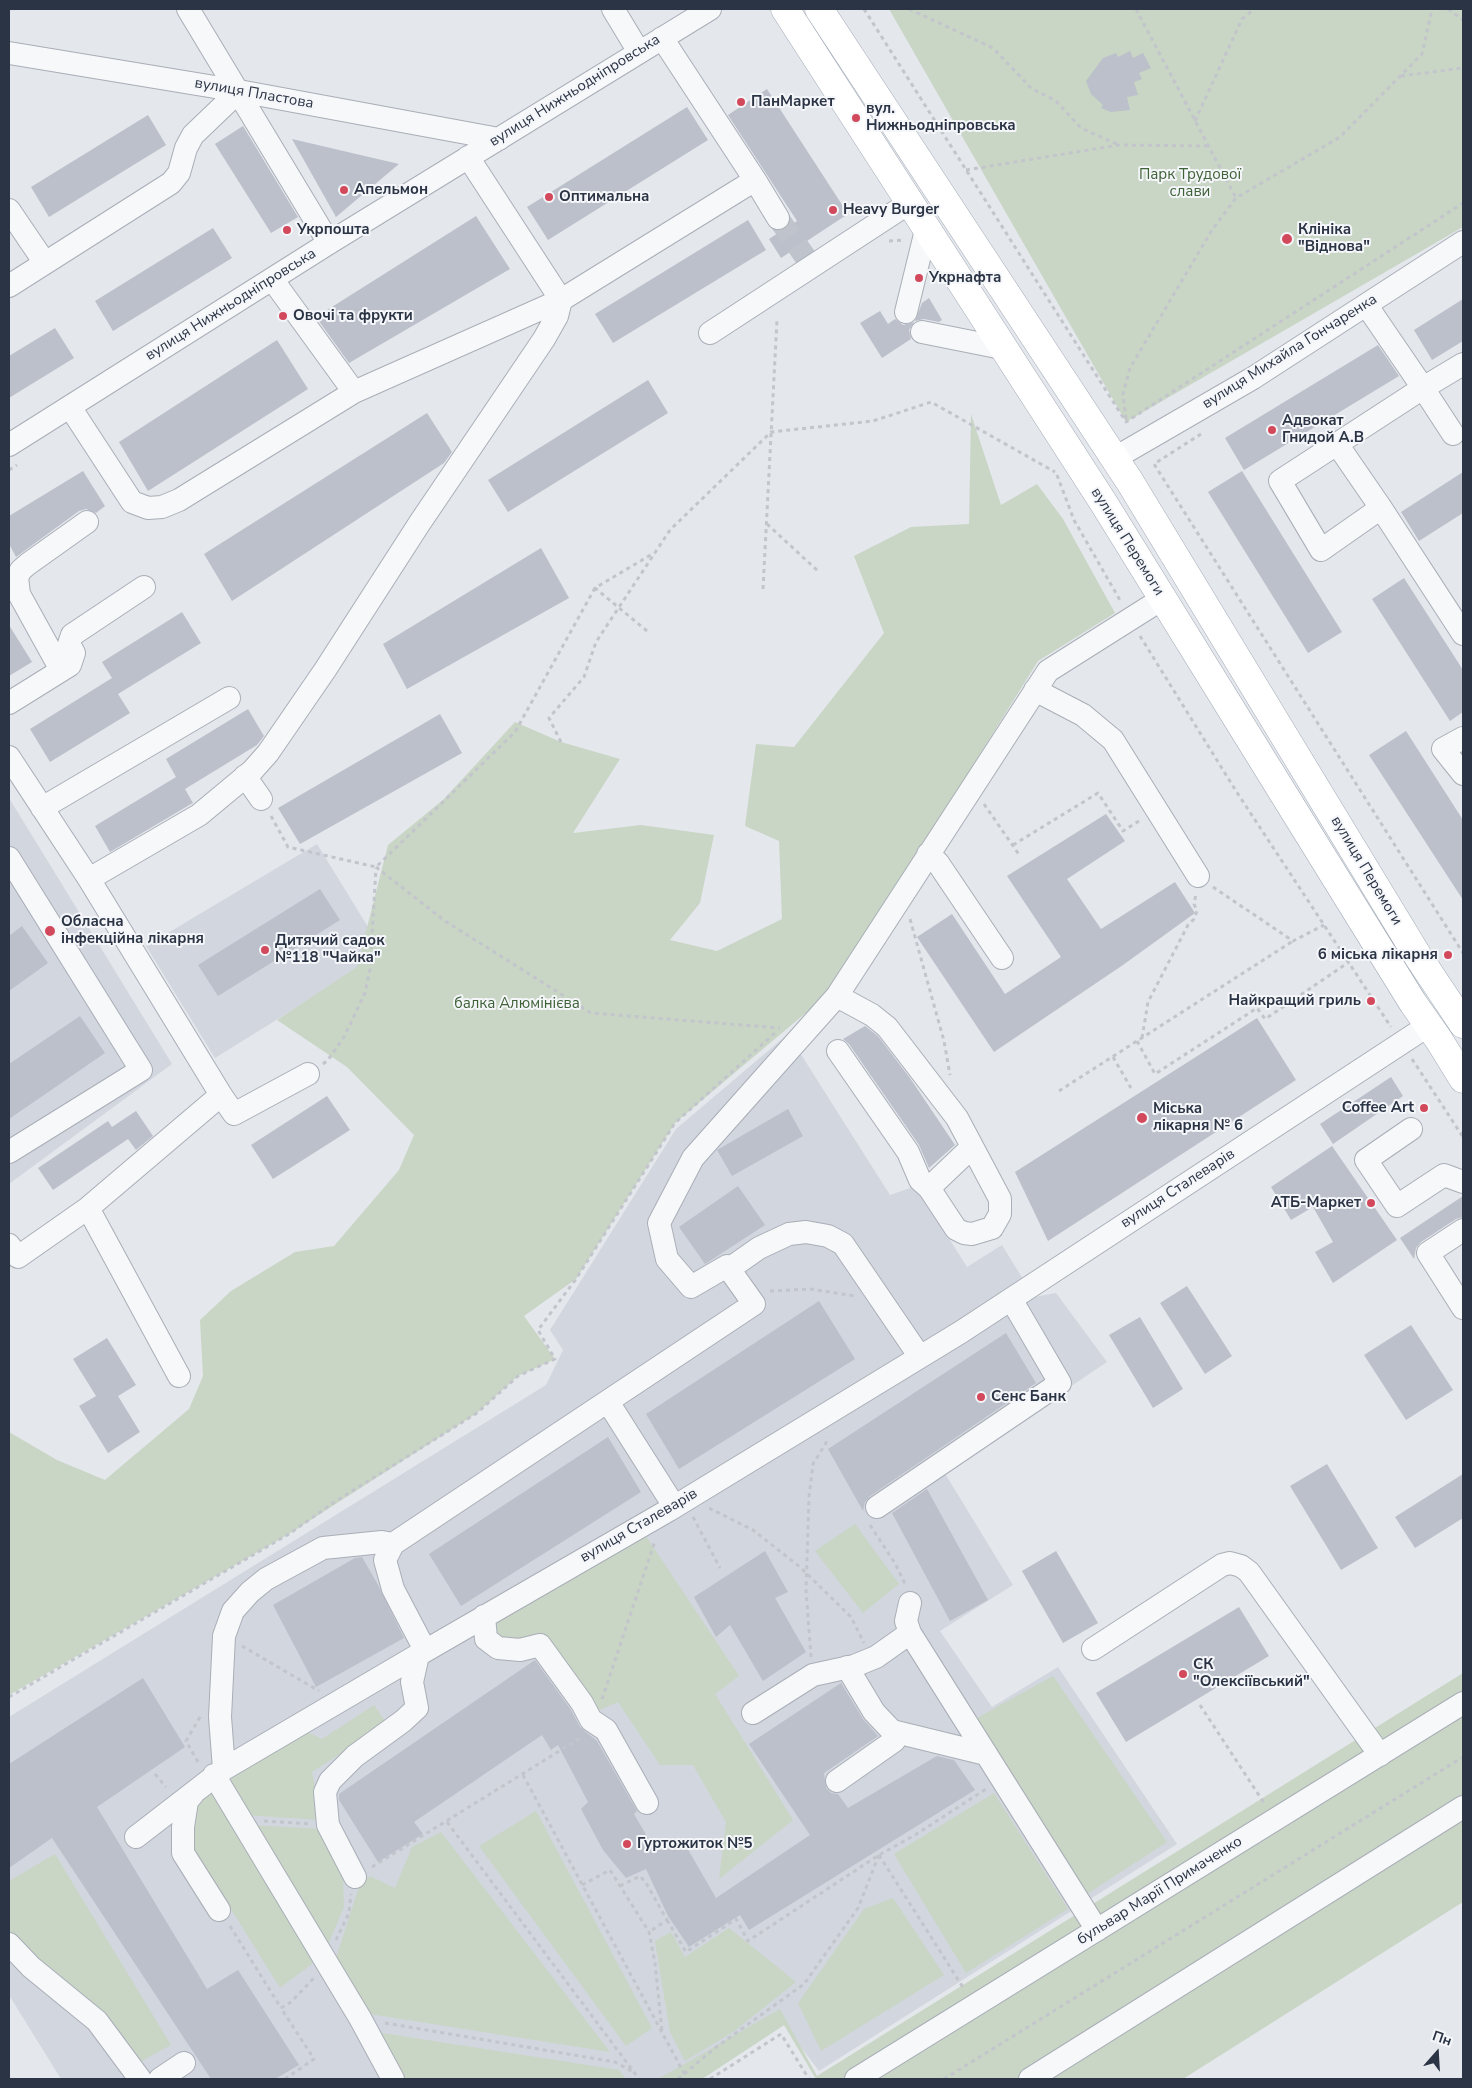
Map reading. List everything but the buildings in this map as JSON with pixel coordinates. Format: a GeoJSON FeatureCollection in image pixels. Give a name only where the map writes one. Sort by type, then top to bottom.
{"type":"FeatureCollection","features":[{"type":"Feature","properties":{"kind":"main road","name":"вулиця Перемоги"},"geometry":{"type":"LineString","coordinates":[[785,9],[1086,476],[1413,1003],[1463,1079]]}},
{"type":"Feature","properties":{"kind":"main road","name":"вулиця Перемоги"},"geometry":{"type":"LineString","coordinates":[[819,9],[1115,458],[1460,1015]]}},
{"type":"Feature","properties":{"kind":"main road"},"geometry":{"type":"LineString","coordinates":[[1086,476],[1115,458]]}},
{"type":"Feature","properties":{"kind":"street"},"geometry":{"type":"LineString","coordinates":[[188,9],[239,91],[329,244]]}},
{"type":"Feature","properties":{"kind":"street"},"geometry":{"type":"LineString","coordinates":[[613,9],[639,52]]}},
{"type":"Feature","properties":{"kind":"street","name":"вулиця Нижньодніпровська"},"geometry":{"type":"LineString","coordinates":[[9,445],[468,157],[710,9]]}},
{"type":"Feature","properties":{"kind":"street"},"geometry":{"type":"LineString","coordinates":[[662,38],[756,180],[778,218]]}},
{"type":"Feature","properties":{"kind":"street","name":"вулиця Пластова"},"geometry":{"type":"LineString","coordinates":[[9,53],[239,91],[499,139]]}},
{"type":"Feature","properties":{"kind":"street"},"geometry":{"type":"LineString","coordinates":[[9,286],[171,184],[179,173],[186,148],[193,135],[239,91]]}},
{"type":"Feature","properties":{"kind":"street"},"geometry":{"type":"LineString","coordinates":[[468,157],[561,300]]}},
{"type":"Feature","properties":{"kind":"street"},"geometry":{"type":"LineString","coordinates":[[70,407],[132,502],[148,508],[162,507],[179,500],[354,392],[561,300],[756,180]]}},
{"type":"Feature","properties":{"kind":"street"},"geometry":{"type":"LineString","coordinates":[[710,333],[909,203]]}},
{"type":"Feature","properties":{"kind":"street"},"geometry":{"type":"LineString","coordinates":[[9,210],[45,263]]}},
{"type":"Feature","properties":{"kind":"street"},"geometry":{"type":"LineString","coordinates":[[906,312],[926,230]]}},
{"type":"Feature","properties":{"kind":"street","name":"вулиця Михайла Гончаренка"},"geometry":{"type":"LineString","coordinates":[[1115,458],[1253,378],[1367,306],[1463,242]]}},
{"type":"Feature","properties":{"kind":"street"},"geometry":{"type":"LineString","coordinates":[[272,279],[354,392]]}},
{"type":"Feature","properties":{"kind":"street"},"geometry":{"type":"LineString","coordinates":[[89,878],[199,815],[245,776],[268,753],[287,728],[429,509],[522,374],[552,327],[561,300]]}},
{"type":"Feature","properties":{"kind":"street"},"geometry":{"type":"LineString","coordinates":[[1367,306],[1453,434]]}},
{"type":"Feature","properties":{"kind":"street"},"geometry":{"type":"LineString","coordinates":[[922,332],[1002,348]]}},
{"type":"Feature","properties":{"kind":"street"},"geometry":{"type":"LineString","coordinates":[[1380,508],[1321,550],[1280,481],[1463,364]]}},
{"type":"Feature","properties":{"kind":"street"},"geometry":{"type":"LineString","coordinates":[[1337,444],[1380,508],[1455,603],[1463,634]]}},
{"type":"Feature","properties":{"kind":"street"},"geometry":{"type":"LineString","coordinates":[[61,670],[19,594],[18,577],[21,570],[28,564],[87,522]]}},
{"type":"Feature","properties":{"kind":"street"},"geometry":{"type":"LineString","coordinates":[[9,703],[61,670],[73,660],[74,653],[70,644],[72,635],[144,587]]}},
{"type":"Feature","properties":{"kind":"street"},"geometry":{"type":"LineString","coordinates":[[355,1877],[328,1825],[325,1792],[330,1781],[355,1756],[404,1721],[417,1708],[412,1682],[421,1653],[393,1589],[385,1560],[392,1544],[754,1304],[727,1266],[691,1287],[667,1259],[659,1223],[693,1158],[837,996],[1048,671],[1162,599]]}},
{"type":"Feature","properties":{"kind":"street"},"geometry":{"type":"LineString","coordinates":[[1036,690],[1084,715],[1113,740],[1198,876]]}},
{"type":"Feature","properties":{"kind":"street"},"geometry":{"type":"LineString","coordinates":[[42,808],[229,698]]}},
{"type":"Feature","properties":{"kind":"street"},"geometry":{"type":"LineString","coordinates":[[1463,738],[1443,749],[1463,774]]}},
{"type":"Feature","properties":{"kind":"street"},"geometry":{"type":"LineString","coordinates":[[11,768],[42,808],[89,878],[234,1114],[308,1074]]}},
{"type":"Feature","properties":{"kind":"street"},"geometry":{"type":"LineString","coordinates":[[245,776],[261,798]]}},
{"type":"Feature","properties":{"kind":"street"},"geometry":{"type":"LineString","coordinates":[[928,854],[938,863],[1002,958]]}},
{"type":"Feature","properties":{"kind":"street"},"geometry":{"type":"LineString","coordinates":[[9,858],[141,1070],[9,1152]]}},
{"type":"Feature","properties":{"kind":"street"},"geometry":{"type":"LineString","coordinates":[[837,996],[872,1015],[887,1027],[949,1108],[1000,1199],[1000,1214],[992,1228],[978,1234],[959,1231],[929,1188],[920,1180],[908,1152],[838,1052]]}},
{"type":"Feature","properties":{"kind":"street","name":"вулиця Сталеварів"},"geometry":{"type":"LineString","coordinates":[[136,1837],[219,1772],[484,1616],[683,1510],[1429,1025]]}},
{"type":"Feature","properties":{"kind":"street"},"geometry":{"type":"LineString","coordinates":[[9,1245],[18,1258],[88,1208],[221,1095]]}},
{"type":"Feature","properties":{"kind":"street"},"geometry":{"type":"LineString","coordinates":[[1411,1129],[1366,1160],[1397,1206],[1444,1175],[1463,1182]]}},
{"type":"Feature","properties":{"kind":"street"},"geometry":{"type":"LineString","coordinates":[[929,1188],[972,1147]]}},
{"type":"Feature","properties":{"kind":"street"},"geometry":{"type":"LineString","coordinates":[[88,1208],[179,1376]]}},
{"type":"Feature","properties":{"kind":"street"},"geometry":{"type":"LineString","coordinates":[[1463,1230],[1428,1253],[1463,1308]]}},
{"type":"Feature","properties":{"kind":"street"},"geometry":{"type":"LineString","coordinates":[[729,1269],[759,1248],[789,1234],[806,1232],[828,1236],[843,1244],[920,1357]]}},
{"type":"Feature","properties":{"kind":"street"},"geometry":{"type":"LineString","coordinates":[[877,1507],[1060,1382],[1019,1293]]}},
{"type":"Feature","properties":{"kind":"street"},"geometry":{"type":"LineString","coordinates":[[608,1402],[683,1510]]}},
{"type":"Feature","properties":{"kind":"street"},"geometry":{"type":"LineString","coordinates":[[392,1544],[382,1542],[323,1548],[266,1579],[250,1592],[233,1611],[224,1636],[219,1772],[241,1820],[360,2018],[394,2079]]}},
{"type":"Feature","properties":{"kind":"street"},"geometry":{"type":"LineString","coordinates":[[1093,1650],[1222,1565],[1230,1563],[1241,1566],[1249,1572],[1380,1755]]}},
{"type":"Feature","properties":{"kind":"street"},"geometry":{"type":"LineString","coordinates":[[910,1603],[906,1621],[910,1633],[1098,1930]]}},
{"type":"Feature","properties":{"kind":"street"},"geometry":{"type":"LineString","coordinates":[[484,1616],[486,1639],[498,1648],[520,1650],[540,1645],[582,1703],[591,1720],[606,1730],[647,1803]]}},
{"type":"Feature","properties":{"kind":"street"},"geometry":{"type":"LineString","coordinates":[[753,1713],[813,1675],[872,1659],[910,1633]]}},
{"type":"Feature","properties":{"kind":"street"},"geometry":{"type":"LineString","coordinates":[[837,1781],[894,1741],[892,1731],[874,1712],[847,1667]]}},
{"type":"Feature","properties":{"kind":"street","name":"бульвар Марії Примаченко"},"geometry":{"type":"LineString","coordinates":[[856,2079],[1463,1703]]}},
{"type":"Feature","properties":{"kind":"street"},"geometry":{"type":"LineString","coordinates":[[892,1731],[986,1754]]}},
{"type":"Feature","properties":{"kind":"street"},"geometry":{"type":"LineString","coordinates":[[193,1794],[188,1801],[183,1853],[219,1910]]}},
{"type":"Feature","properties":{"kind":"street"},"geometry":{"type":"LineString","coordinates":[[1030,2079],[1463,1807]]}},
{"type":"Feature","properties":{"kind":"street"},"geometry":{"type":"LineString","coordinates":[[9,1944],[31,1967],[97,2020],[140,2079]]}},
{"type":"Feature","properties":{"kind":"street"},"geometry":{"type":"LineString","coordinates":[[160,2079],[184,2063]]}},
{"type":"Feature","properties":{"kind":"path"},"geometry":{"type":"LineString","coordinates":[[864,9],[1126,422]]}},
{"type":"Feature","properties":{"kind":"path"},"geometry":{"type":"LineString","coordinates":[[909,9],[993,48],[1032,89],[1055,100],[1080,128],[1119,146]]}},
{"type":"Feature","properties":{"kind":"path"},"geometry":{"type":"LineString","coordinates":[[1136,9],[1236,198]]}},
{"type":"Feature","properties":{"kind":"path"},"geometry":{"type":"LineString","coordinates":[[1195,121],[1242,19],[1254,9]]}},
{"type":"Feature","properties":{"kind":"path"},"geometry":{"type":"LineString","coordinates":[[1126,422],[1123,394],[1130,368],[1212,230],[1236,198],[1340,137],[1422,54],[1432,9]]}},
{"type":"Feature","properties":{"kind":"path"},"geometry":{"type":"LineString","coordinates":[[1448,9],[1463,20]]}},
{"type":"Feature","properties":{"kind":"path"},"geometry":{"type":"LineString","coordinates":[[1400,76],[1463,68]]}},
{"type":"Feature","properties":{"kind":"path"},"geometry":{"type":"LineString","coordinates":[[966,170],[1119,146],[1208,146]]}},
{"type":"Feature","properties":{"kind":"path"},"geometry":{"type":"LineString","coordinates":[[1126,422],[1463,203]]}},
{"type":"Feature","properties":{"kind":"path"},"geometry":{"type":"LineString","coordinates":[[763,589],[777,320]]}},
{"type":"Feature","properties":{"kind":"path"},"geometry":{"type":"LineString","coordinates":[[560,742],[549,718],[584,677],[596,642],[655,552],[670,530],[771,432],[873,421],[931,402],[1055,472]]}},
{"type":"Feature","properties":{"kind":"path"},"geometry":{"type":"LineString","coordinates":[[1050,463],[1074,520],[1130,618],[1236,791],[1463,1137]]}},
{"type":"Feature","properties":{"kind":"path"},"geometry":{"type":"LineString","coordinates":[[1154,464],[1463,953]]}},
{"type":"Feature","properties":{"kind":"path"},"geometry":{"type":"LineString","coordinates":[[767,524],[819,572]]}},
{"type":"Feature","properties":{"kind":"path"},"geometry":{"type":"LineString","coordinates":[[308,1074],[328,1060],[344,1037],[365,993],[370,969],[376,867],[515,732],[595,588],[655,552]]}},
{"type":"Feature","properties":{"kind":"path"},"geometry":{"type":"LineString","coordinates":[[595,588],[647,632]]}},
{"type":"Feature","properties":{"kind":"path"},"geometry":{"type":"LineString","coordinates":[[1013,845],[1098,793],[1123,830],[1156,810]]}},
{"type":"Feature","properties":{"kind":"path"},"geometry":{"type":"LineString","coordinates":[[9,1697],[288,1534],[477,1413],[518,1376],[556,1359],[538,1330],[576,1279],[675,1123],[780,1028],[591,1013],[445,921],[376,867],[288,847],[261,798]]}},
{"type":"Feature","properties":{"kind":"path"},"geometry":{"type":"LineString","coordinates":[[981,799],[1020,856]]}},
{"type":"Feature","properties":{"kind":"path"},"geometry":{"type":"LineString","coordinates":[[1142,1038],[1148,1002],[1197,911],[1194,904],[1198,876],[1293,942]]}},
{"type":"Feature","properties":{"kind":"path"},"geometry":{"type":"LineString","coordinates":[[910,918],[944,1041],[950,1076],[949,1108]]}},
{"type":"Feature","properties":{"kind":"path"},"geometry":{"type":"LineString","coordinates":[[1059,1091],[1293,942],[1324,925]]}},
{"type":"Feature","properties":{"kind":"path"},"geometry":{"type":"LineString","coordinates":[[1137,1041],[1155,1074],[1257,1008],[1265,1018],[1349,962]]}},
{"type":"Feature","properties":{"kind":"path"},"geometry":{"type":"LineString","coordinates":[[1113,1056],[1131,1088]]}},
{"type":"Feature","properties":{"kind":"path"},"geometry":{"type":"LineString","coordinates":[[747,1292],[802,1289],[881,1300]]}},
{"type":"Feature","properties":{"kind":"path"},"geometry":{"type":"LineString","coordinates":[[813,1675],[806,1572],[806,1528],[813,1464],[826,1442],[828,1434]]}},
{"type":"Feature","properties":{"kind":"path"},"geometry":{"type":"LineString","coordinates":[[704,1506],[753,1530],[806,1572],[851,1617],[872,1659]]}},
{"type":"Feature","properties":{"kind":"path"},"geometry":{"type":"LineString","coordinates":[[877,1507],[865,1517],[896,1565],[910,1603]]}},
{"type":"Feature","properties":{"kind":"path"},"geometry":{"type":"LineString","coordinates":[[683,1510],[720,1568]]}},
{"type":"Feature","properties":{"kind":"path"},"geometry":{"type":"LineString","coordinates":[[224,1636],[322,1692]]}},
{"type":"Feature","properties":{"kind":"path"},"geometry":{"type":"LineString","coordinates":[[1200,1705],[1265,1804]]}},
{"type":"Feature","properties":{"kind":"path"},"geometry":{"type":"LineString","coordinates":[[186,1741],[200,1761],[193,1766]]}},
{"type":"Feature","properties":{"kind":"path"},"geometry":{"type":"LineString","coordinates":[[944,2079],[1463,1757]]}},
{"type":"Feature","properties":{"kind":"path"},"geometry":{"type":"LineString","coordinates":[[155,1774],[165,1788],[172,1782]]}},
{"type":"Feature","properties":{"kind":"path"},"geometry":{"type":"LineString","coordinates":[[379,1863],[523,1775],[685,2075]]}},
{"type":"Feature","properties":{"kind":"path"},"geometry":{"type":"LineString","coordinates":[[620,1886],[640,1876],[686,1952],[736,1919],[748,1940],[879,1855],[986,1789],[981,1782]]}},
{"type":"Feature","properties":{"kind":"path"},"geometry":{"type":"LineString","coordinates":[[241,1820],[328,1825]]}},
{"type":"Feature","properties":{"kind":"path"},"geometry":{"type":"LineString","coordinates":[[447,1822],[639,2079]]}},
{"type":"Feature","properties":{"kind":"path"},"geometry":{"type":"LineString","coordinates":[[879,1855],[974,2006]]}},
{"type":"Feature","properties":{"kind":"path"},"geometry":{"type":"LineString","coordinates":[[678,2079],[715,2048],[804,1984],[858,1908],[879,1855]]}},
{"type":"Feature","properties":{"kind":"path"},"geometry":{"type":"LineString","coordinates":[[582,1885],[610,1870],[649,1932],[655,1963],[662,2034]]}},
{"type":"Feature","properties":{"kind":"path"},"geometry":{"type":"LineString","coordinates":[[219,1910],[248,1952],[281,2008]]}},
{"type":"Feature","properties":{"kind":"path"},"geometry":{"type":"LineString","coordinates":[[649,1932],[667,1920]]}},
{"type":"Feature","properties":{"kind":"path"},"geometry":{"type":"LineString","coordinates":[[360,2018],[615,2062],[637,2074]]}},
{"type":"Feature","properties":{"kind":"path"},"geometry":{"type":"LineString","coordinates":[[286,2079],[314,2058],[289,2020]]}},
{"type":"Feature","properties":{"kind":"path"},"geometry":{"type":"LineString","coordinates":[[710,2079],[781,2034],[809,2079]]}},
{"type":"Feature","properties":{"kind":"shaded area","name":"Обласна інфекційна лікарня"},"geometry":{"type":"Polygon","coordinates":[[[9,798],[172,1064],[9,1184],[9,798]]]}},
{"type":"Feature","properties":{"kind":"shaded area","name":"Дитячий садок №118 \"Чайка\""},"geometry":{"type":"Polygon","coordinates":[[[317,844],[384,953],[215,1058],[146,946],[317,844]]]}},
{"type":"Feature","properties":{"kind":"shaded area"},"geometry":{"type":"Polygon","coordinates":[[[788,1034],[890,1195],[916,1186],[967,1267],[1002,1245],[1034,1297],[1056,1293],[1107,1362],[944,1472],[1013,1585],[940,1631],[992,1707],[1058,1667],[1177,1844],[819,2071],[784,2025],[702,2079],[61,2079],[9,1995],[9,1717],[546,1385],[563,1350],[550,1330],[676,1129],[788,1034]]]}},
{"type":"Feature","properties":{"kind":"green space","name":"Парк Трудової слави"},"geometry":{"type":"Polygon","coordinates":[[[889,9],[1463,9],[1463,227],[1126,422],[889,9]]]}},
{"type":"Feature","properties":{"kind":"green space","name":"балка Алюмінієва"},"geometry":{"type":"Polygon","coordinates":[[[971,414],[1001,505],[1037,484],[1063,519],[1115,613],[1038,661],[833,990],[675,1123],[576,1279],[524,1316],[555,1359],[518,1376],[477,1413],[289,1534],[9,1695],[9,1432],[57,1460],[105,1480],[189,1409],[203,1376],[200,1320],[231,1291],[295,1252],[334,1246],[399,1170],[414,1135],[347,1067],[277,1020],[357,967],[388,845],[444,799],[515,722],[561,742],[620,759],[573,833],[641,825],[714,835],[700,903],[670,940],[717,951],[782,919],[779,841],[745,826],[756,744],[794,747],[884,633],[854,556],[911,527],[969,524],[971,414]]]}},
{"type":"Feature","properties":{"kind":"green space"},"geometry":{"type":"Polygon","coordinates":[[[855,1524],[899,1584],[863,1613],[815,1551],[855,1524]]]}},
{"type":"Feature","properties":{"kind":"green space"},"geometry":{"type":"Polygon","coordinates":[[[642,1530],[739,1676],[715,1694],[793,1820],[719,1879],[726,1822],[693,1765],[660,1765],[618,1702],[593,1713],[544,1633],[520,1644],[497,1638],[494,1617],[642,1530]]]}},
{"type":"Feature","properties":{"kind":"green space"},"geometry":{"type":"Polygon","coordinates":[[[1463,1673],[1463,1902],[1183,2079],[816,2079],[784,2025],[702,2079],[658,2079],[780,2009],[817,2076],[1463,1673]]]}},
{"type":"Feature","properties":{"kind":"green space"},"geometry":{"type":"Polygon","coordinates":[[[1053,1676],[1167,1842],[1084,1896],[975,1719],[1053,1676]]]}},
{"type":"Feature","properties":{"kind":"green space"},"geometry":{"type":"Polygon","coordinates":[[[374,1705],[387,1724],[312,1772],[321,1820],[244,1815],[229,1790],[233,1774],[305,1731],[322,1739],[374,1705]]]}},
{"type":"Feature","properties":{"kind":"green space"},"geometry":{"type":"Polygon","coordinates":[[[210,1792],[317,1960],[280,1988],[192,1846],[190,1811],[210,1792]]]}},
{"type":"Feature","properties":{"kind":"green space"},"geometry":{"type":"Polygon","coordinates":[[[994,1793],[1068,1909],[966,1973],[894,1854],[994,1793]]]}},
{"type":"Feature","properties":{"kind":"green space"},"geometry":{"type":"Polygon","coordinates":[[[536,1811],[652,2028],[626,2046],[479,1846],[536,1811]]]}},
{"type":"Feature","properties":{"kind":"green space"},"geometry":{"type":"Polygon","coordinates":[[[251,1825],[323,1829],[343,1877],[344,1907],[325,1952],[251,1825]]]}},
{"type":"Feature","properties":{"kind":"green space"},"geometry":{"type":"Polygon","coordinates":[[[441,1832],[610,2052],[363,2013],[334,1964],[359,1887],[370,1876],[395,1888],[412,1847],[441,1832]]]}},
{"type":"Feature","properties":{"kind":"green space"},"geometry":{"type":"Polygon","coordinates":[[[55,1854],[171,2045],[138,2063],[9,1935],[9,1881],[55,1854]]]}},
{"type":"Feature","properties":{"kind":"green space"},"geometry":{"type":"Polygon","coordinates":[[[893,1898],[944,1975],[821,2051],[798,2003],[864,1909],[893,1898]]]}},
{"type":"Feature","properties":{"kind":"green space"},"geometry":{"type":"Polygon","coordinates":[[[729,1928],[796,1982],[733,2032],[685,2061],[670,2032],[655,1941],[671,1932],[685,1957],[729,1928]]]}},
{"type":"Feature","properties":{"kind":"green space"},"geometry":{"type":"Polygon","coordinates":[[[376,2032],[619,2070],[626,2079],[402,2079],[376,2032]]]}},
{"type":"Feature","properties":{"kind":"tunnel"},"geometry":{"type":"LineString","coordinates":[[778,218],[811,265]]}},
{"type":"Feature","properties":{"kind":"place","name":"ПанМаркет"},"geometry":{"type":"Point","coordinates":[741,102]}},
{"type":"Feature","properties":{"kind":"place","name":"вул. Нижньодніпровська"},"geometry":{"type":"Point","coordinates":[856,118]}},
{"type":"Feature","properties":{"kind":"place","name":"Апельмон"},"geometry":{"type":"Point","coordinates":[344,190]}},
{"type":"Feature","properties":{"kind":"place","name":"Оптимальна"},"geometry":{"type":"Point","coordinates":[549,197]}},
{"type":"Feature","properties":{"kind":"place","name":"Heavy Burger"},"geometry":{"type":"Point","coordinates":[833,210]}},
{"type":"Feature","properties":{"kind":"place","name":"Укрпошта"},"geometry":{"type":"Point","coordinates":[287,230]}},
{"type":"Feature","properties":{"kind":"place","name":"Клініка \"Віднова\""},"geometry":{"type":"Point","coordinates":[1287,239]}},
{"type":"Feature","properties":{"kind":"place","name":"Укрнафта"},"geometry":{"type":"Point","coordinates":[919,278]}},
{"type":"Feature","properties":{"kind":"place","name":"Овочі та фрукти"},"geometry":{"type":"Point","coordinates":[283,316]}},
{"type":"Feature","properties":{"kind":"place","name":"Адвокат Гнидой А.В"},"geometry":{"type":"Point","coordinates":[1272,430]}},
{"type":"Feature","properties":{"kind":"place","name":"Обласна інфекційна лікарня"},"geometry":{"type":"Point","coordinates":[50,931]}},
{"type":"Feature","properties":{"kind":"place","name":"Дитячий садок №118 \"Чайка\""},"geometry":{"type":"Point","coordinates":[265,950]}},
{"type":"Feature","properties":{"kind":"place","name":"6 міська лікарня"},"geometry":{"type":"Point","coordinates":[1448,955]}},
{"type":"Feature","properties":{"kind":"place","name":"Найкращий гриль"},"geometry":{"type":"Point","coordinates":[1371,1001]}},
{"type":"Feature","properties":{"kind":"place","name":"Coffee Art"},"geometry":{"type":"Point","coordinates":[1424,1108]}},
{"type":"Feature","properties":{"kind":"place","name":"Мiська лiкарня № 6"},"geometry":{"type":"Point","coordinates":[1142,1118]}},
{"type":"Feature","properties":{"kind":"place","name":"АТБ-Маркет"},"geometry":{"type":"Point","coordinates":[1371,1203]}},
{"type":"Feature","properties":{"kind":"place","name":"Сенс Банк"},"geometry":{"type":"Point","coordinates":[981,1397]}},
{"type":"Feature","properties":{"kind":"place","name":"СК \"Олексіївський\""},"geometry":{"type":"Point","coordinates":[1183,1674]}},
{"type":"Feature","properties":{"kind":"place","name":"Гуртожиток №5"},"geometry":{"type":"Point","coordinates":[627,1844]}}]}
